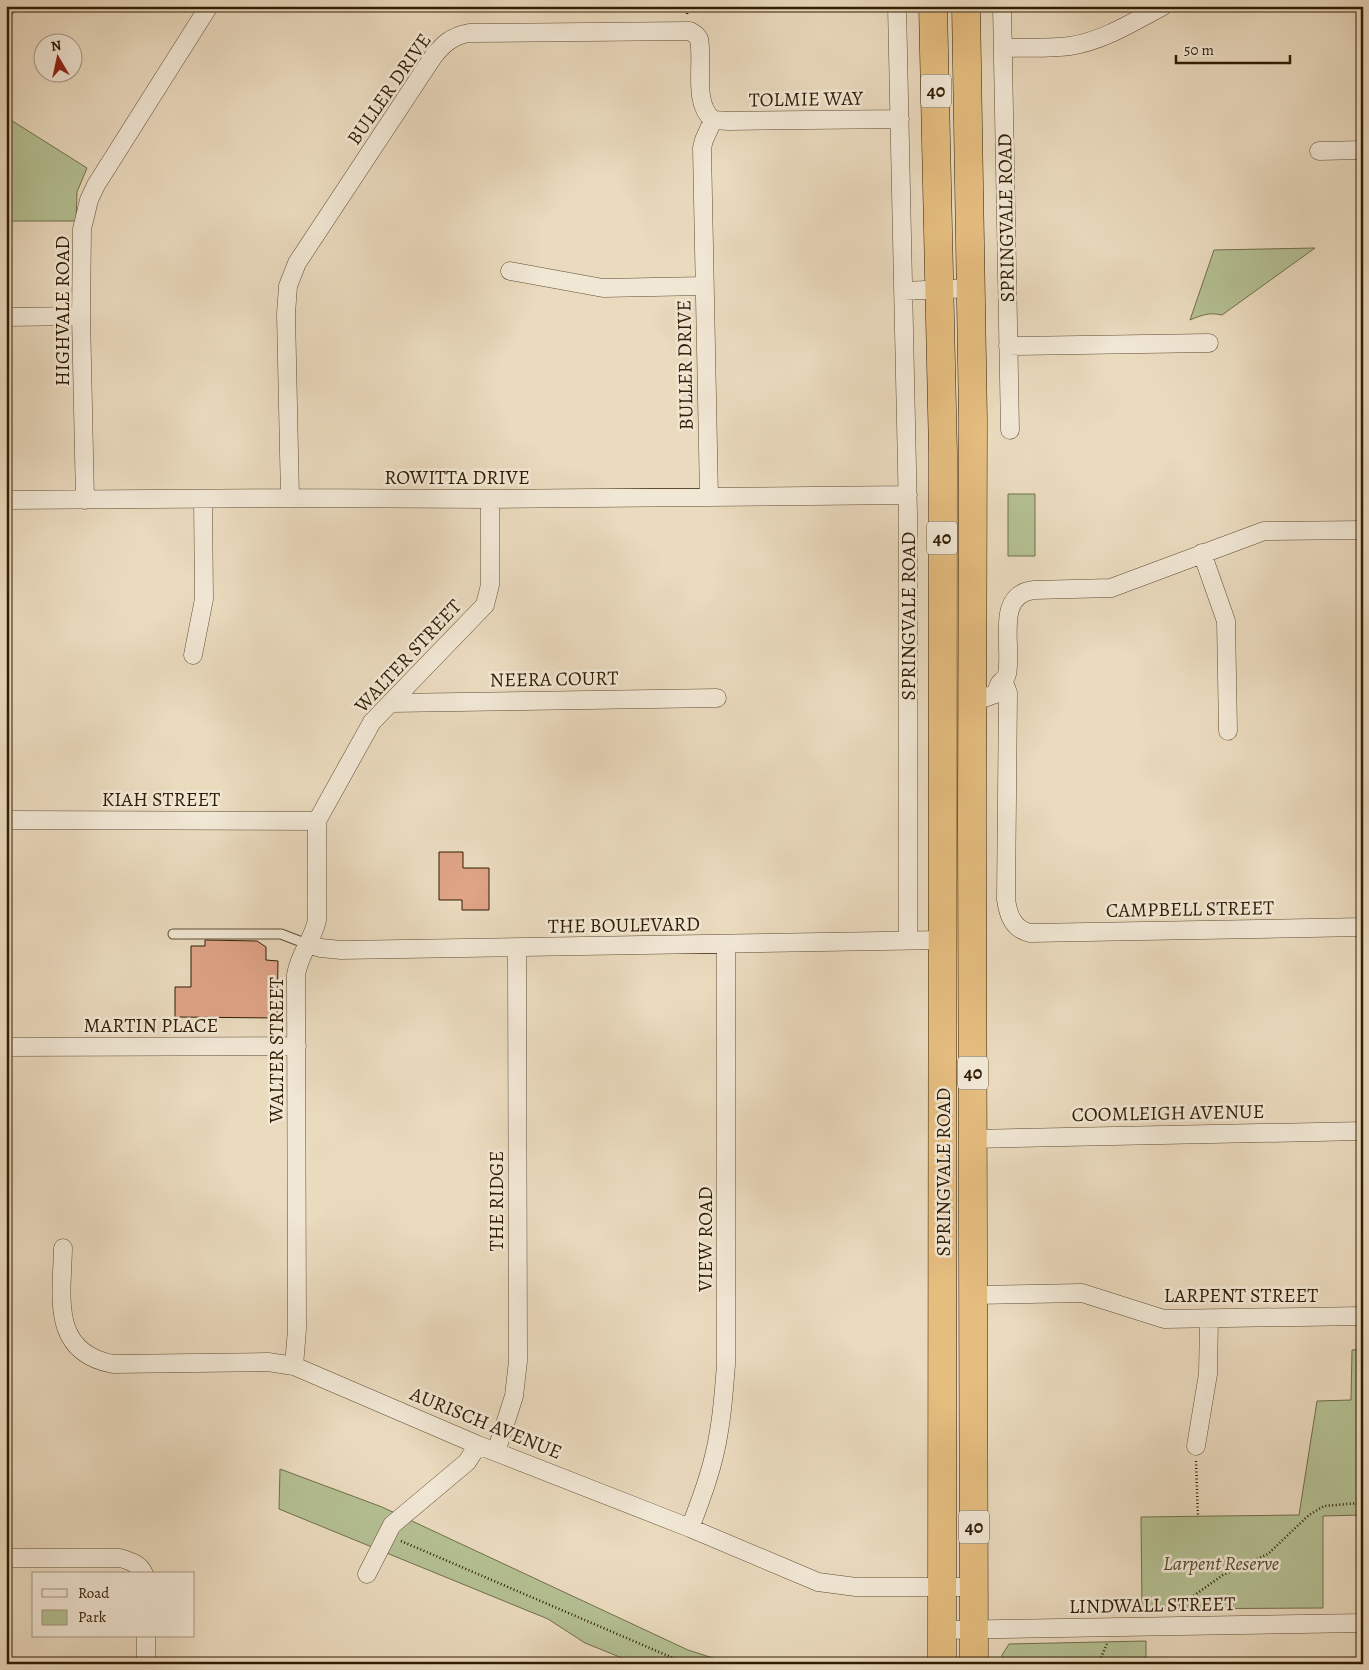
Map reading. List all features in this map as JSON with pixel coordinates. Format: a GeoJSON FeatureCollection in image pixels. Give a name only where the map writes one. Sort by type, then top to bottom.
{"type":"FeatureCollection","features":[{"type":"Feature","properties":{"kind":"highway","name":"SPRINGVALE ROAD"},"geometry":{"type":"LineString","coordinates":[[934,6],[943,453],[942,1664]]}},
{"type":"Feature","properties":{"kind":"highway","name":"SPRINGVALE ROAD"},"geometry":{"type":"LineString","coordinates":[[966,6],[974,450],[974,1664]]}},
{"type":"Feature","properties":{"kind":"street","name":"HIGHVALE ROAD"},"geometry":{"type":"LineString","coordinates":[[85,500],[81,316],[82,229],[90,200],[105,170],[209,6]]}},
{"type":"Feature","properties":{"kind":"street","name":"SPRINGVALE ROAD"},"geometry":{"type":"LineString","coordinates":[[897,6],[908,495],[908,940]]}},
{"type":"Feature","properties":{"kind":"street","name":"SPRINGVALE ROAD"},"geometry":{"type":"LineString","coordinates":[[1002,6],[1010,430]]}},
{"type":"Feature","properties":{"kind":"street"},"geometry":{"type":"LineString","coordinates":[[1003,48],[1069,46],[1081,43],[1113,32],[1163,6]]}},
{"type":"Feature","properties":{"kind":"street","name":"BULLER DRIVE"},"geometry":{"type":"LineString","coordinates":[[290,498],[286,314],[288,286],[298,263],[432,57],[446,42],[460,35],[469,34],[690,31],[699,39],[702,100],[706,112],[712,120],[702,148],[709,497]]}},
{"type":"Feature","properties":{"kind":"street","name":"TOLMIE WAY"},"geometry":{"type":"LineString","coordinates":[[712,120],[900,119]]}},
{"type":"Feature","properties":{"kind":"street"},"geometry":{"type":"LineString","coordinates":[[1320,151],[1363,150]]}},
{"type":"Feature","properties":{"kind":"street"},"geometry":{"type":"LineString","coordinates":[[510,271],[604,288],[704,286]]}},
{"type":"Feature","properties":{"kind":"street","name":"SPRINGVALE ROAD"},"geometry":{"type":"LineString","coordinates":[[903,291],[972,288]]}},
{"type":"Feature","properties":{"kind":"street"},"geometry":{"type":"LineString","coordinates":[[6,317],[81,316]]}},
{"type":"Feature","properties":{"kind":"street"},"geometry":{"type":"LineString","coordinates":[[1008,346],[1209,343]]}},
{"type":"Feature","properties":{"kind":"street","name":"ROWITTA DRIVE"},"geometry":{"type":"LineString","coordinates":[[6,500],[490,499],[908,495]]}},
{"type":"Feature","properties":{"kind":"street"},"geometry":{"type":"LineString","coordinates":[[193,655],[204,600],[203,499]]}},
{"type":"Feature","properties":{"kind":"street","name":"WALTER STREET"},"geometry":{"type":"LineString","coordinates":[[294,1366],[297,1329],[296,975],[299,959],[314,932],[317,920],[317,821],[372,722],[485,605],[490,585],[490,499]]}},
{"type":"Feature","properties":{"kind":"street"},"geometry":{"type":"LineString","coordinates":[[1001,682],[1007,675],[1009,609],[1018,596],[1025,592],[1034,590],[1111,588],[1264,531],[1363,530]]}},
{"type":"Feature","properties":{"kind":"street"},"geometry":{"type":"LineString","coordinates":[[1202,553],[1226,621],[1228,731]]}},
{"type":"Feature","properties":{"kind":"street","name":"SPRINGVALE ROAD"},"geometry":{"type":"LineString","coordinates":[[942,680],[973,691],[990,679],[1001,682]]}},
{"type":"Feature","properties":{"kind":"street","name":"CAMPBELL STREET"},"geometry":{"type":"LineString","coordinates":[[1001,682],[1008,693],[1006,899],[1011,920],[1018,928],[1030,932],[1363,927]]}},
{"type":"Feature","properties":{"kind":"street","name":"NEERA COURT"},"geometry":{"type":"LineString","coordinates":[[391,702],[717,698]]}},
{"type":"Feature","properties":{"kind":"street","name":"KIAH STREET"},"geometry":{"type":"LineString","coordinates":[[6,820],[317,821]]}},
{"type":"Feature","properties":{"kind":"street","name":"THE BOULEVARD"},"geometry":{"type":"LineString","coordinates":[[307,944],[321,948],[341,950],[942,940]]}},
{"type":"Feature","properties":{"kind":"street","name":"VIEW ROAD"},"geometry":{"type":"LineString","coordinates":[[690,1528],[701,1499],[719,1432],[726,1365],[726,944]]}},
{"type":"Feature","properties":{"kind":"street","name":"THE RIDGE"},"geometry":{"type":"LineString","coordinates":[[496,1452],[514,1396],[518,1361],[517,948]]}},
{"type":"Feature","properties":{"kind":"street","name":"MARTIN PLACE"},"geometry":{"type":"LineString","coordinates":[[6,1047],[297,1046]]}},
{"type":"Feature","properties":{"kind":"street","name":"COOMLEIGH AVENUE"},"geometry":{"type":"LineString","coordinates":[[974,1139],[1363,1131]]}},
{"type":"Feature","properties":{"kind":"street","name":"AURISCH AVENUE"},"geometry":{"type":"LineString","coordinates":[[63,1248],[62,1308],[65,1327],[72,1342],[95,1359],[123,1364],[268,1362],[294,1366],[478,1445],[690,1528],[807,1578],[830,1585],[856,1587],[974,1587]]}},
{"type":"Feature","properties":{"kind":"street","name":"LARPENT STREET"},"geometry":{"type":"LineString","coordinates":[[974,1295],[1082,1293],[1164,1319],[1363,1316]]}},
{"type":"Feature","properties":{"kind":"street"},"geometry":{"type":"LineString","coordinates":[[1196,1446],[1208,1374],[1209,1319]]}},
{"type":"Feature","properties":{"kind":"street"},"geometry":{"type":"LineString","coordinates":[[366,1574],[392,1525],[458,1470],[472,1456],[478,1445]]}},
{"type":"Feature","properties":{"kind":"street"},"geometry":{"type":"LineString","coordinates":[[6,1558],[120,1558],[132,1561],[144,1572]]}},
{"type":"Feature","properties":{"kind":"street","name":"LINDWALL STREET"},"geometry":{"type":"LineString","coordinates":[[942,1630],[1363,1623]]}},
{"type":"Feature","properties":{"kind":"street"},"geometry":{"type":"LineString","coordinates":[[146,1638],[146,1664]]}},
{"type":"Feature","properties":{"kind":"lane"},"geometry":{"type":"LineString","coordinates":[[174,934],[281,934],[307,944]]}},
{"type":"Feature","properties":{"kind":"path"},"geometry":{"type":"LineString","coordinates":[[1196,1446],[1198,1516]]}},
{"type":"Feature","properties":{"kind":"path"},"geometry":{"type":"LineString","coordinates":[[1178,1612],[1179,1606],[1223,1575],[1268,1554],[1309,1515],[1324,1506],[1363,1501]]}},
{"type":"Feature","properties":{"kind":"path"},"geometry":{"type":"LineString","coordinates":[[398,1540],[686,1664]]}},
{"type":"Feature","properties":{"kind":"path"},"geometry":{"type":"LineString","coordinates":[[1098,1664],[1108,1643]]}},
{"type":"Feature","properties":{"kind":"green space"},"geometry":{"type":"Polygon","coordinates":[[[6,117],[87,168],[77,192],[76,221],[6,221],[6,117]]]}},
{"type":"Feature","properties":{"kind":"green space"},"geometry":{"type":"Polygon","coordinates":[[[1315,248],[1222,315],[1206,314],[1190,320],[1214,250],[1315,248]]]}},
{"type":"Feature","properties":{"kind":"green space"},"geometry":{"type":"Polygon","coordinates":[[[1008,494],[1035,494],[1035,556],[1008,556],[1008,494]]]}},
{"type":"Feature","properties":{"kind":"green space","name":"Larpent Reserve"},"geometry":{"type":"Polygon","coordinates":[[[1363,1349],[1363,1515],[1323,1516],[1323,1608],[1142,1609],[1141,1517],[1299,1515],[1317,1401],[1351,1400],[1352,1350],[1363,1349]]]}},
{"type":"Feature","properties":{"kind":"green space"},"geometry":{"type":"Polygon","coordinates":[[[280,1469],[382,1507],[688,1650],[732,1664],[637,1664],[585,1643],[548,1619],[279,1509],[280,1469]]]}},
{"type":"Feature","properties":{"kind":"green space"},"geometry":{"type":"Polygon","coordinates":[[[1146,1641],[1146,1664],[1002,1664],[1002,1655],[1009,1644],[1146,1641]]]}},
{"type":"Feature","properties":{"kind":"building"},"geometry":{"type":"Polygon","coordinates":[[[439,852],[463,852],[463,868],[489,868],[489,910],[462,910],[462,900],[439,900],[439,852]]]}},
{"type":"Feature","properties":{"kind":"building"},"geometry":{"type":"Polygon","coordinates":[[[205,940],[257,941],[266,947],[266,960],[278,961],[277,1018],[175,1017],[175,987],[191,987],[191,946],[205,946],[205,940]]]}}]}
